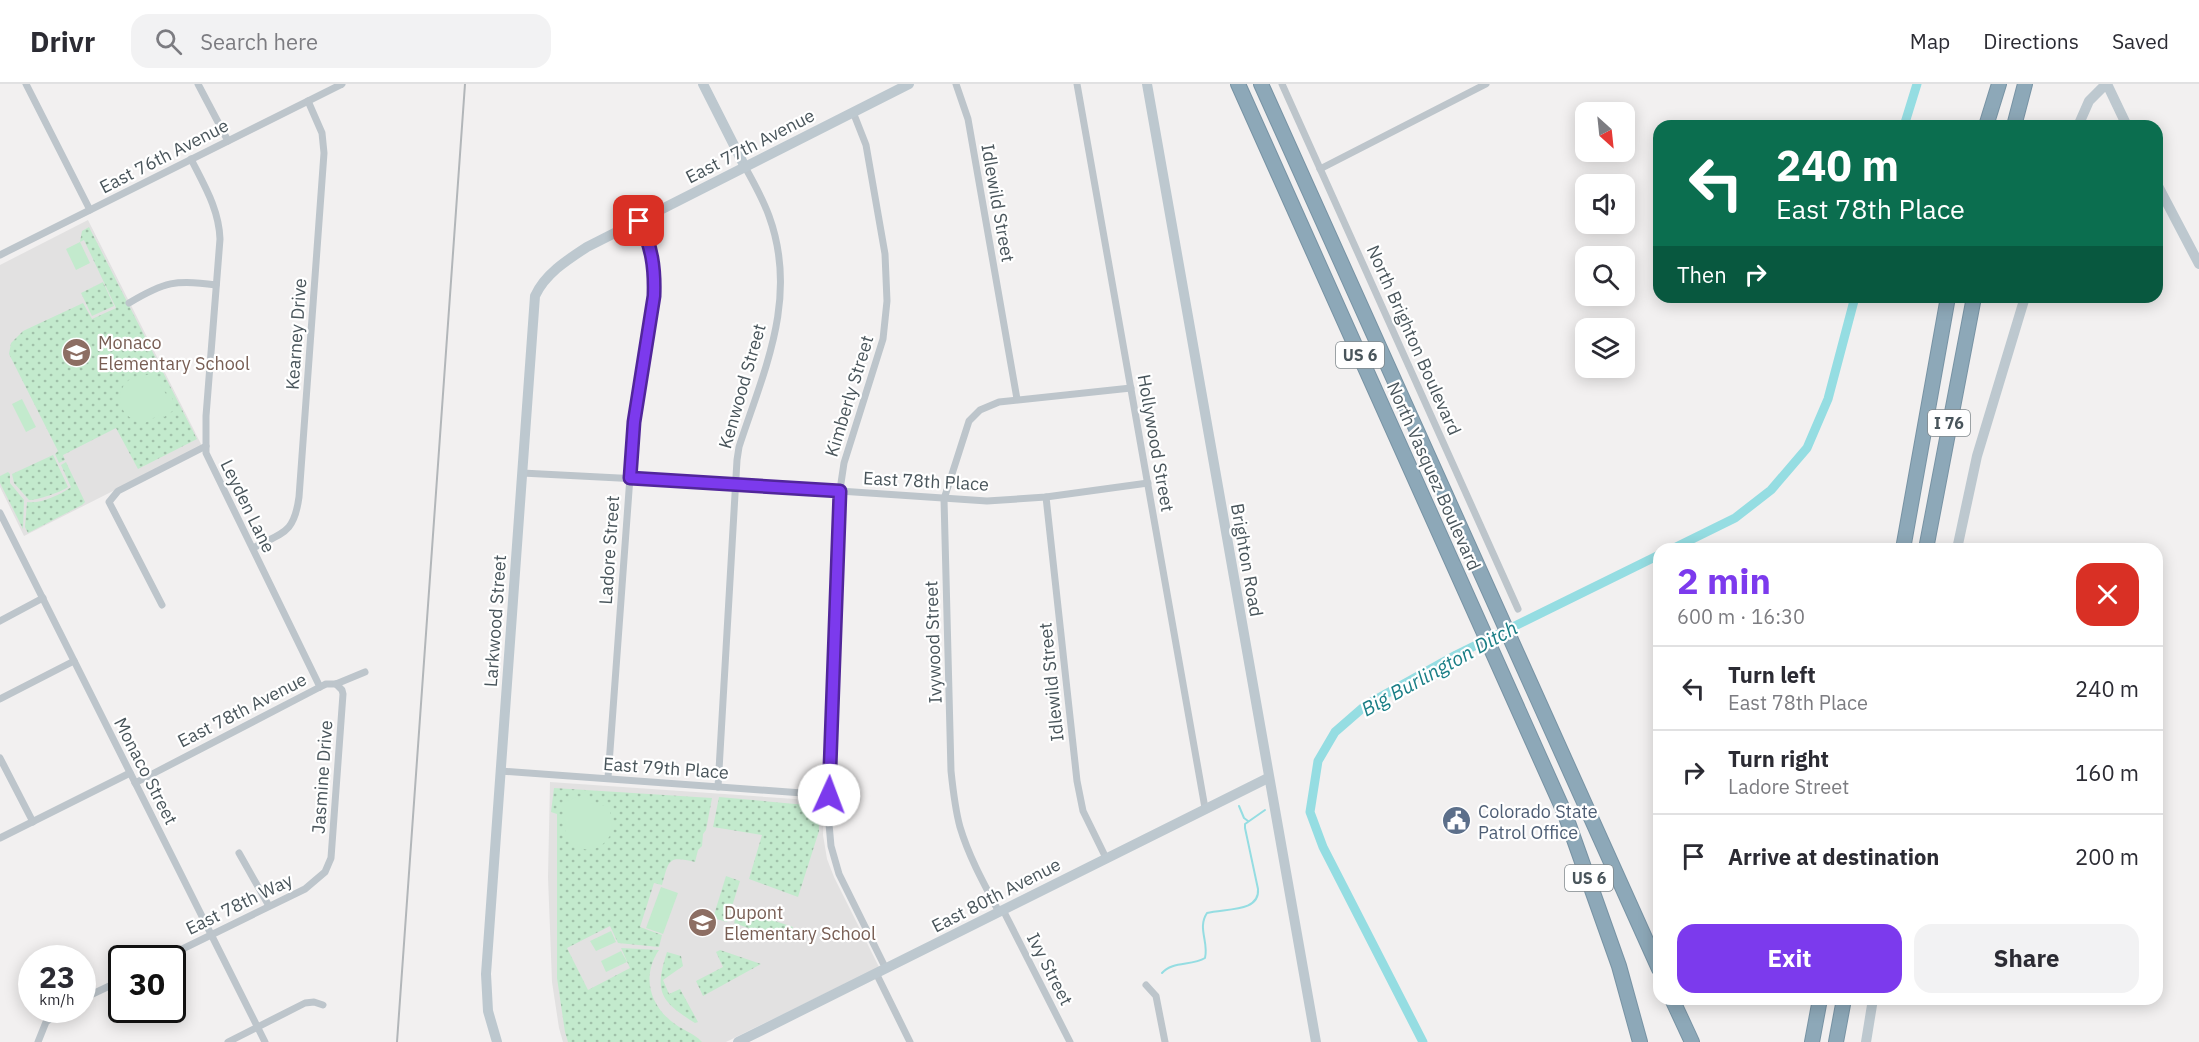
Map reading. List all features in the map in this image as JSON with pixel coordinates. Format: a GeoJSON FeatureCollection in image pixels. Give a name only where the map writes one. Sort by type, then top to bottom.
{"type":"FeatureCollection","features":[{"type":"Feature","properties":{"kind":"highway","name":"North Vasquez Boulevard"},"geometry":{"type":"LineString","coordinates":[[1238,84],[1524,719]]}},
{"type":"Feature","properties":{"kind":"highway","name":"North Vasquez Boulevard"},"geometry":{"type":"LineString","coordinates":[[1261,84],[1543,712]]}},
{"type":"Feature","properties":{"kind":"highway"},"geometry":{"type":"LineString","coordinates":[[1988,120],[1999,84]]}},
{"type":"Feature","properties":{"kind":"highway"},"geometry":{"type":"LineString","coordinates":[[2016,120],[2025,84]]}},
{"type":"Feature","properties":{"kind":"highway","name":"I 76"},"geometry":{"type":"LineString","coordinates":[[1904,543],[1947,303]]}},
{"type":"Feature","properties":{"kind":"highway","name":"I 76"},"geometry":{"type":"LineString","coordinates":[[1927,543],[1973,303]]}},
{"type":"Feature","properties":{"kind":"highway"},"geometry":{"type":"LineString","coordinates":[[1524,719],[1543,712]]}},
{"type":"Feature","properties":{"kind":"highway","name":"US 6"},"geometry":{"type":"LineString","coordinates":[[1543,712],[1653,956]]}},
{"type":"Feature","properties":{"kind":"highway","name":"US 6"},"geometry":{"type":"LineString","coordinates":[[1524,719],[1588,874],[1619,966],[1640,1042]]}},
{"type":"Feature","properties":{"kind":"highway"},"geometry":{"type":"LineString","coordinates":[[1675,1005],[1692,1042]]}},
{"type":"Feature","properties":{"kind":"highway"},"geometry":{"type":"LineString","coordinates":[[1812,1042],[1819,1005]]}},
{"type":"Feature","properties":{"kind":"highway"},"geometry":{"type":"LineString","coordinates":[[1836,1042],[1843,1005]]}},
{"type":"Feature","properties":{"kind":"street"},"geometry":{"type":"LineString","coordinates":[[27,84],[90,210]]}},
{"type":"Feature","properties":{"kind":"street"},"geometry":{"type":"LineString","coordinates":[[198,84],[228,141]]}},
{"type":"Feature","properties":{"kind":"street","name":"East 76th Avenue"},"geometry":{"type":"LineString","coordinates":[[0,255],[342,84]]}},
{"type":"Feature","properties":{"kind":"street","name":"Kenwood Street"},"geometry":{"type":"LineString","coordinates":[[703,84],[766,207],[773,227],[782,295],[773,341],[739,447],[718,787]]}},
{"type":"Feature","properties":{"kind":"street","name":"East 77th Avenue"},"geometry":{"type":"LineString","coordinates":[[606,237],[909,84]]}},
{"type":"Feature","properties":{"kind":"street","name":"Idlewild Street"},"geometry":{"type":"LineString","coordinates":[[956,84],[968,119],[1017,399]]}},
{"type":"Feature","properties":{"kind":"street","name":"Hollywood Street"},"geometry":{"type":"LineString","coordinates":[[1077,84],[1205,808]]}},
{"type":"Feature","properties":{"kind":"street","name":"Brighton Road"},"geometry":{"type":"LineString","coordinates":[[1147,84],[1316,1042]]}},
{"type":"Feature","properties":{"kind":"street","name":"North Brighton Boulevard"},"geometry":{"type":"LineString","coordinates":[[1282,84],[1518,609]]}},
{"type":"Feature","properties":{"kind":"street"},"geometry":{"type":"LineString","coordinates":[[1320,169],[1486,84]]}},
{"type":"Feature","properties":{"kind":"street"},"geometry":{"type":"LineString","coordinates":[[2081,120],[2089,101],[2106,84],[2124,120]]}},
{"type":"Feature","properties":{"kind":"street","name":"Kearney Drive"},"geometry":{"type":"LineString","coordinates":[[252,548],[292,525],[297,516],[324,153],[322,133],[308,101]]}},
{"type":"Feature","properties":{"kind":"street","name":"Kimberly Street"},"geometry":{"type":"LineString","coordinates":[[854,112],[866,145],[885,254],[887,301],[883,339],[844,463],[840,491],[829,827],[833,857],[910,1042]]}},
{"type":"Feature","properties":{"kind":"street","name":"Leyden Lane"},"geometry":{"type":"LineString","coordinates":[[191,159],[214,206],[219,223],[206,446],[208,458],[320,687]]}},
{"type":"Feature","properties":{"kind":"street"},"geometry":{"type":"LineString","coordinates":[[2163,195],[2199,264]]}},
{"type":"Feature","properties":{"kind":"street","name":"Ladore Street"},"geometry":{"type":"LineString","coordinates":[[608,778],[634,422],[654,296],[655,277],[652,255],[639,221]]}},
{"type":"Feature","properties":{"kind":"street","name":"Larkwood Street"},"geometry":{"type":"LineString","coordinates":[[497,1042],[488,1011],[486,974],[536,296],[540,285],[553,272],[572,256],[606,237]]}},
{"type":"Feature","properties":{"kind":"street"},"geometry":{"type":"LineString","coordinates":[[129,303],[168,284],[184,281],[216,285]]}},
{"type":"Feature","properties":{"kind":"street"},"geometry":{"type":"LineString","coordinates":[[1957,543],[1977,456],[2023,303]]}},
{"type":"Feature","properties":{"kind":"street","name":"Ivywood Street"},"geometry":{"type":"LineString","coordinates":[[1001,911],[968,849],[959,825],[955,803],[951,771],[944,499],[966,428],[974,415],[992,404],[1017,399],[1131,388]]}},
{"type":"Feature","properties":{"kind":"street"},"geometry":{"type":"LineString","coordinates":[[162,605],[109,502],[118,491],[206,446]]}},
{"type":"Feature","properties":{"kind":"street","name":"East 78th Place"},"geometry":{"type":"LineString","coordinates":[[522,473],[735,484],[987,501],[1046,497],[1148,483]]}},
{"type":"Feature","properties":{"kind":"street","name":"Idlewild Street"},"geometry":{"type":"LineString","coordinates":[[1046,497],[1079,792],[1083,811],[1106,858]]}},
{"type":"Feature","properties":{"kind":"street","name":"Monaco Street"},"geometry":{"type":"LineString","coordinates":[[0,513],[266,1042]]}},
{"type":"Feature","properties":{"kind":"street"},"geometry":{"type":"LineString","coordinates":[[0,621],[43,598]]}},
{"type":"Feature","properties":{"kind":"street"},"geometry":{"type":"LineString","coordinates":[[0,699],[74,661]]}},
{"type":"Feature","properties":{"kind":"street","name":"East 78th Avenue"},"geometry":{"type":"LineString","coordinates":[[135,783],[326,684],[336,684],[365,672]]}},
{"type":"Feature","properties":{"kind":"street","name":"Jasmine Drive"},"geometry":{"type":"LineString","coordinates":[[325,872],[331,858],[343,694],[336,684]]}},
{"type":"Feature","properties":{"kind":"street"},"geometry":{"type":"LineString","coordinates":[[0,758],[33,822]]}},
{"type":"Feature","properties":{"kind":"street","name":"East 79th Place"},"geometry":{"type":"LineString","coordinates":[[501,771],[829,795]]}},
{"type":"Feature","properties":{"kind":"street"},"geometry":{"type":"LineString","coordinates":[[0,837],[130,773]]}},
{"type":"Feature","properties":{"kind":"street","name":"East 80th Avenue"},"geometry":{"type":"LineString","coordinates":[[738,1042],[752,1039],[881,971],[1268,777]]}},
{"type":"Feature","properties":{"kind":"street"},"geometry":{"type":"LineString","coordinates":[[239,853],[269,906]]}},
{"type":"Feature","properties":{"kind":"street","name":"East 78th Way"},"geometry":{"type":"LineString","coordinates":[[186,947],[305,889],[325,872]]}},
{"type":"Feature","properties":{"kind":"street","name":"Ivy Street"},"geometry":{"type":"LineString","coordinates":[[1001,911],[1070,1042]]}},
{"type":"Feature","properties":{"kind":"street"},"geometry":{"type":"LineString","coordinates":[[1146,985],[1156,996],[1165,1042]]}},
{"type":"Feature","properties":{"kind":"street"},"geometry":{"type":"LineString","coordinates":[[228,1042],[305,1003],[314,1002],[323,1005]]}},
{"type":"Feature","properties":{"kind":"street"},"geometry":{"type":"LineString","coordinates":[[1866,1042],[1873,1005]]}},
{"type":"Feature","properties":{"kind":"street"},"geometry":{"type":"LineString","coordinates":[[38,1042],[45,1023]]}},
{"type":"Feature","properties":{"kind":"shaded area","name":"Monaco Elementary School"},"geometry":{"type":"Polygon","coordinates":[[[88,220],[202,446],[24,536],[0,487],[0,265],[88,220]]]}},
{"type":"Feature","properties":{"kind":"shaded area","name":"Dupont Elementary School"},"geometry":{"type":"Polygon","coordinates":[[[550,782],[824,801],[823,835],[827,859],[879,967],[726,1042],[563,1042],[552,982],[548,877],[550,782]]]}},
{"type":"Feature","properties":{"kind":"green space"},"geometry":{"type":"Polygon","coordinates":[[[89,227],[197,439],[138,469],[116,428],[63,455],[65,460],[59,463],[55,454],[58,451],[9,354],[11,343],[23,331],[83,303],[92,319],[116,308],[84,240],[80,242],[82,231],[89,227]]]}},
{"type":"Feature","properties":{"kind":"green space"},"geometry":{"type":"Polygon","coordinates":[[[80,242],[90,263],[76,270],[66,249],[80,242]]]}},
{"type":"Feature","properties":{"kind":"green space"},"geometry":{"type":"Polygon","coordinates":[[[103,282],[114,306],[92,316],[81,293],[103,282]]]}},
{"type":"Feature","properties":{"kind":"green space"},"geometry":{"type":"Polygon","coordinates":[[[152,372],[166,394],[170,392],[175,406],[174,410],[164,417],[162,413],[140,426],[123,410],[120,399],[122,389],[133,378],[152,372]]]}},
{"type":"Feature","properties":{"kind":"green space"},"geometry":{"type":"Polygon","coordinates":[[[22,399],[36,427],[26,432],[12,404],[22,399]]]}},
{"type":"Feature","properties":{"kind":"green space"},"geometry":{"type":"Polygon","coordinates":[[[53,455],[68,487],[38,499],[29,500],[14,483],[12,474],[53,455]]]}},
{"type":"Feature","properties":{"kind":"green space"},"geometry":{"type":"Polygon","coordinates":[[[66,462],[85,502],[28,533],[25,527],[27,502],[38,502],[50,498],[71,487],[61,465],[66,462]]]}},
{"type":"Feature","properties":{"kind":"green space"},"geometry":{"type":"Polygon","coordinates":[[[8,472],[10,483],[24,500],[23,529],[0,483],[0,476],[8,472]]]}},
{"type":"Feature","properties":{"kind":"green space"},"geometry":{"type":"Polygon","coordinates":[[[554,788],[712,798],[702,846],[698,850],[695,862],[674,860],[668,865],[662,885],[654,883],[640,927],[662,935],[659,947],[618,943],[610,926],[567,948],[588,990],[630,968],[621,948],[659,950],[654,959],[650,979],[650,988],[657,1006],[671,1021],[702,1042],[568,1042],[557,978],[557,814],[551,812],[554,788]]]}},
{"type":"Feature","properties":{"kind":"green space"},"geometry":{"type":"Polygon","coordinates":[[[576,797],[588,799],[588,803],[611,807],[612,832],[598,848],[583,849],[565,838],[566,821],[562,820],[565,802],[576,797]]]}},
{"type":"Feature","properties":{"kind":"green space"},"geometry":{"type":"Polygon","coordinates":[[[719,797],[818,806],[819,831],[798,897],[749,879],[762,835],[713,827],[719,797]]]}},
{"type":"Feature","properties":{"kind":"green space"},"geometry":{"type":"Polygon","coordinates":[[[726,876],[740,881],[727,922],[713,918],[726,876]]]}},
{"type":"Feature","properties":{"kind":"green space"},"geometry":{"type":"Polygon","coordinates":[[[661,887],[678,893],[663,934],[646,928],[661,887]]]}},
{"type":"Feature","properties":{"kind":"green space"},"geometry":{"type":"Polygon","coordinates":[[[739,909],[793,927],[788,942],[734,923],[739,909]]]}},
{"type":"Feature","properties":{"kind":"green space"},"geometry":{"type":"Polygon","coordinates":[[[611,931],[616,942],[596,951],[590,941],[611,931]]]}},
{"type":"Feature","properties":{"kind":"green space"},"geometry":{"type":"Polygon","coordinates":[[[720,950],[761,964],[703,996],[696,981],[723,967],[716,952],[720,950]]]}},
{"type":"Feature","properties":{"kind":"green space"},"geometry":{"type":"Polygon","coordinates":[[[621,951],[627,962],[606,972],[601,961],[621,951]]]}},
{"type":"Feature","properties":{"kind":"green space"},"geometry":{"type":"Polygon","coordinates":[[[667,952],[681,956],[683,966],[663,980],[669,994],[680,989],[698,1022],[695,1023],[674,1008],[663,994],[661,977],[667,952]]]}},
{"type":"Feature","properties":{"kind":"waterway","name":"Big Burlington Ditch"},"geometry":{"type":"LineString","coordinates":[[1906,120],[1917,84]]}},
{"type":"Feature","properties":{"kind":"waterway","name":"Big Burlington Ditch"},"geometry":{"type":"LineString","coordinates":[[1684,543],[1735,518],[1771,490],[1807,448],[1828,399],[1853,303]]}},
{"type":"Feature","properties":{"kind":"waterway","name":"Big Burlington Ditch"},"geometry":{"type":"LineString","coordinates":[[1423,1042],[1323,847],[1310,812],[1318,761],[1335,732],[1366,705],[1456,655],[1653,558]]}},
{"type":"Feature","properties":{"kind":"waterway"},"geometry":{"type":"LineString","coordinates":[[1239,806],[1244,818],[1248,821]]}},
{"type":"Feature","properties":{"kind":"waterway"},"geometry":{"type":"LineString","coordinates":[[1162,973],[1171,967],[1205,958],[1203,924],[1207,913],[1247,906],[1257,897],[1258,889],[1245,824],[1265,810]]}},
{"type":"Feature","properties":{"kind":"railway"},"geometry":{"type":"LineString","coordinates":[[397,1042],[465,84]]}},
{"type":"Feature","properties":{"kind":"place","name":"Monaco Elementary School"},"geometry":{"type":"Point","coordinates":[77,352]}},
{"type":"Feature","properties":{"kind":"place","name":"Colorado State Patrol Office"},"geometry":{"type":"Point","coordinates":[1457,821]}},
{"type":"Feature","properties":{"kind":"place","name":"Dupont Elementary School"},"geometry":{"type":"Point","coordinates":[703,922]}},
{"type":"Feature","properties":{"kind":"route"},"geometry":{"type":"LineString","coordinates":[[639,221],[652,255],[655,277],[634,422],[630,478],[840,491],[829,795]]}}]}
